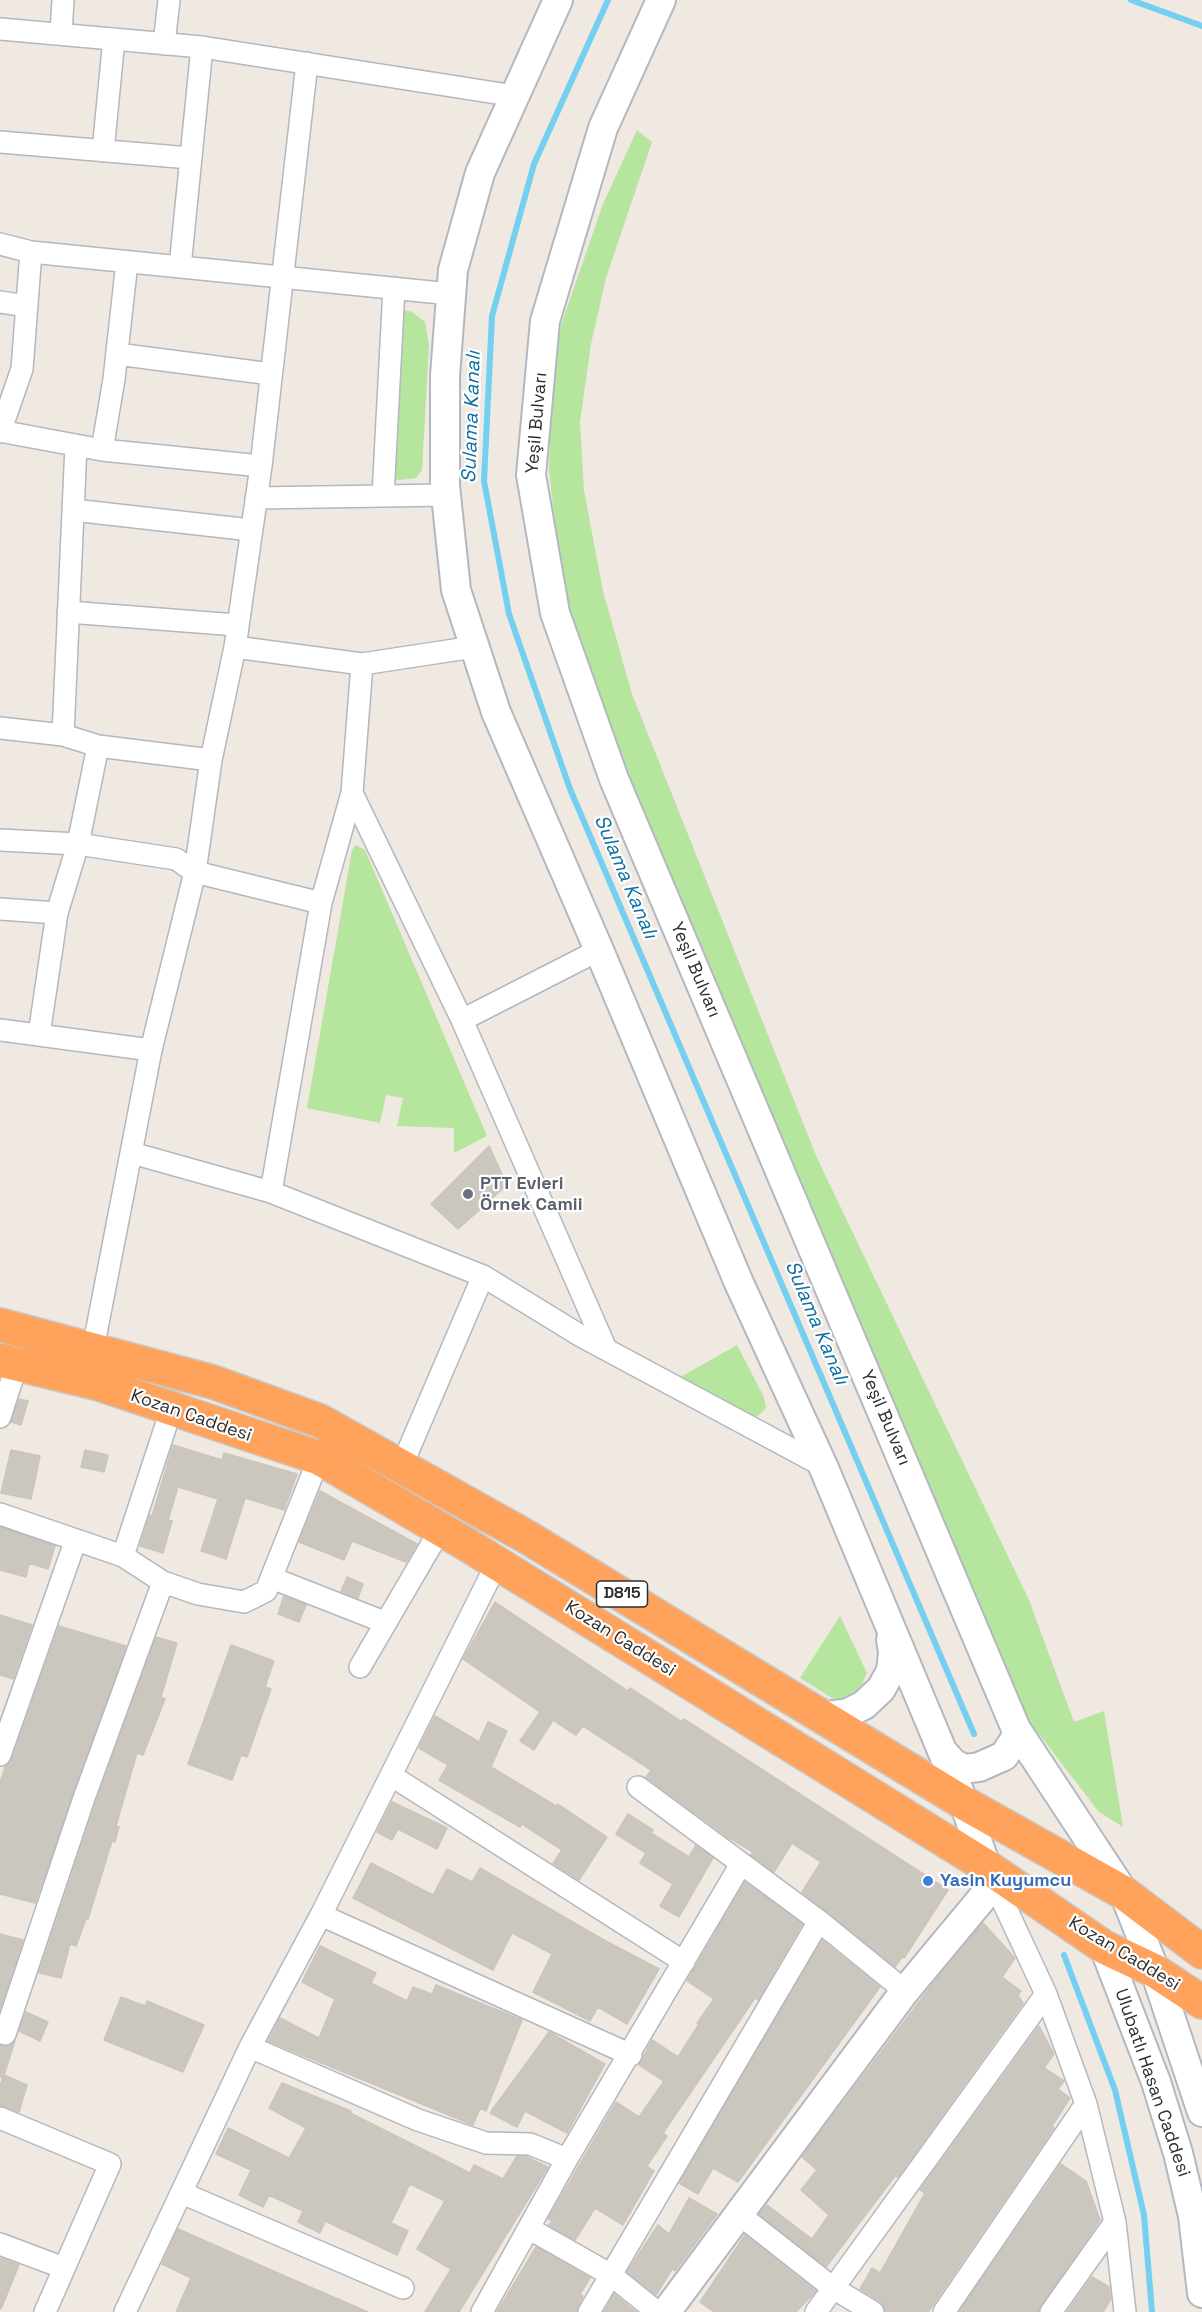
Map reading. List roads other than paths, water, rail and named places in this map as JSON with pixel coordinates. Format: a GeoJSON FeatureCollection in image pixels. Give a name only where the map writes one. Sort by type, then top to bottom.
{"type":"FeatureCollection","features":[{"type":"Feature","properties":{"kind":"highway","name":"Kozan Caddesi"},"geometry":{"type":"LineString","coordinates":[[0,1325],[213,1382],[320,1421],[527,1537],[826,1716],[964,1803],[1125,1893],[1202,1952]]}},
{"type":"Feature","properties":{"kind":"highway","name":"Kozan Caddesi"},"geometry":{"type":"LineString","coordinates":[[8,1362],[99,1384],[319,1458],[497,1563],[986,1866],[1104,1947],[1155,1971],[1202,2002]]}},
{"type":"Feature","properties":{"kind":"main road"},"geometry":{"type":"LineString","coordinates":[[558,0],[480,173],[453,270],[445,376],[446,495],[456,590],[496,712],[739,1283],[823,1466],[964,1803],[986,1866],[988,1890],[906,1991],[741,2215],[666,2312]]}},
{"type":"Feature","properties":{"kind":"main road","name":"Yeşil Bulvarı"},"geometry":{"type":"LineString","coordinates":[[661,0],[603,128],[545,321],[531,476],[555,613],[615,779],[1016,1729],[1125,1893],[1155,1971],[1202,2112]]}},
{"type":"Feature","properties":{"kind":"main road"},"geometry":{"type":"LineString","coordinates":[[826,1716],[848,1713],[864,1705],[881,1689],[891,1671],[893,1653],[889,1626]]}},
{"type":"Feature","properties":{"kind":"main road"},"geometry":{"type":"LineString","coordinates":[[942,1751],[954,1764],[965,1769],[979,1767],[1004,1756],[1017,1736],[1016,1729]]}},
{"type":"Feature","properties":{"kind":"main road","name":"Ulubatlı Hasan Caddesi"},"geometry":{"type":"LineString","coordinates":[[1104,1947],[1156,2082],[1178,2153],[1193,2216],[1202,2293]]}},
{"type":"Feature","properties":{"kind":"street"},"geometry":{"type":"LineString","coordinates":[[61,34],[63,0]]}},
{"type":"Feature","properties":{"kind":"street"},"geometry":{"type":"LineString","coordinates":[[165,44],[169,0]]}},
{"type":"Feature","properties":{"kind":"street"},"geometry":{"type":"LineString","coordinates":[[0,29],[202,47],[515,96]]}},
{"type":"Feature","properties":{"kind":"street"},"geometry":{"type":"LineString","coordinates":[[103,151],[114,39]]}},
{"type":"Feature","properties":{"kind":"street"},"geometry":{"type":"LineString","coordinates":[[180,267],[202,47]]}},
{"type":"Feature","properties":{"kind":"street"},"geometry":{"type":"LineString","coordinates":[[93,1349],[151,1050],[195,872],[211,760],[235,647],[261,466],[307,63]]}},
{"type":"Feature","properties":{"kind":"street"},"geometry":{"type":"LineString","coordinates":[[0,142],[190,158]]}},
{"type":"Feature","properties":{"kind":"street"},"geometry":{"type":"LineString","coordinates":[[0,244],[31,252],[451,294]]}},
{"type":"Feature","properties":{"kind":"street"},"geometry":{"type":"LineString","coordinates":[[31,252],[22,369],[0,431],[102,450],[261,466]]}},
{"type":"Feature","properties":{"kind":"street"},"geometry":{"type":"LineString","coordinates":[[102,450],[117,354],[127,262]]}},
{"type":"Feature","properties":{"kind":"street"},"geometry":{"type":"LineString","coordinates":[[383,496],[394,288]]}},
{"type":"Feature","properties":{"kind":"street"},"geometry":{"type":"LineString","coordinates":[[0,302],[27,306]]}},
{"type":"Feature","properties":{"kind":"street"},"geometry":{"type":"LineString","coordinates":[[117,354],[271,374]]}},
{"type":"Feature","properties":{"kind":"street"},"geometry":{"type":"LineString","coordinates":[[63,735],[76,445]]}},
{"type":"Feature","properties":{"kind":"street"},"geometry":{"type":"LineString","coordinates":[[256,498],[446,495]]}},
{"type":"Feature","properties":{"kind":"street"},"geometry":{"type":"LineString","coordinates":[[73,510],[251,530]]}},
{"type":"Feature","properties":{"kind":"street"},"geometry":{"type":"LineString","coordinates":[[68,612],[237,625]]}},
{"type":"Feature","properties":{"kind":"street"},"geometry":{"type":"LineString","coordinates":[[235,647],[362,664],[474,647]]}},
{"type":"Feature","properties":{"kind":"street"},"geometry":{"type":"LineString","coordinates":[[271,1192],[321,903],[352,793],[362,664]]}},
{"type":"Feature","properties":{"kind":"street"},"geometry":{"type":"LineString","coordinates":[[0,728],[63,735],[98,746],[211,760]]}},
{"type":"Feature","properties":{"kind":"street"},"geometry":{"type":"LineString","coordinates":[[39,1035],[57,913],[78,844],[98,746]]}},
{"type":"Feature","properties":{"kind":"street"},"geometry":{"type":"LineString","coordinates":[[352,793],[462,1020],[606,1349]]}},
{"type":"Feature","properties":{"kind":"street"},"geometry":{"type":"LineString","coordinates":[[0,840],[78,844],[176,859],[195,872],[321,903]]}},
{"type":"Feature","properties":{"kind":"street"},"geometry":{"type":"LineString","coordinates":[[0,909],[57,913]]}},
{"type":"Feature","properties":{"kind":"street"},"geometry":{"type":"LineString","coordinates":[[462,1020],[599,950]]}},
{"type":"Feature","properties":{"kind":"street"},"geometry":{"type":"LineString","coordinates":[[0,1030],[151,1050]]}},
{"type":"Feature","properties":{"kind":"street"},"geometry":{"type":"LineString","coordinates":[[132,1152],[271,1192],[483,1276],[606,1349],[823,1466]]}},
{"type":"Feature","properties":{"kind":"street"},"geometry":{"type":"LineString","coordinates":[[402,1465],[483,1276]]}},
{"type":"Feature","properties":{"kind":"street"},"geometry":{"type":"LineString","coordinates":[[0,1418],[8,1362]]}},
{"type":"Feature","properties":{"kind":"street"},"geometry":{"type":"LineString","coordinates":[[123,1556],[171,1410]]}},
{"type":"Feature","properties":{"kind":"street"},"geometry":{"type":"LineString","coordinates":[[0,1514],[75,1542],[123,1556],[163,1582],[198,1594],[244,1602],[266,1591],[319,1458]]}},
{"type":"Feature","properties":{"kind":"street"},"geometry":{"type":"LineString","coordinates":[[360,1666],[440,1530]]}},
{"type":"Feature","properties":{"kind":"street"},"geometry":{"type":"LineString","coordinates":[[0,1755],[75,1542]]}},
{"type":"Feature","properties":{"kind":"street"},"geometry":{"type":"LineString","coordinates":[[125,2312],[249,2047],[321,1915],[497,1563]]}},
{"type":"Feature","properties":{"kind":"street"},"geometry":{"type":"LineString","coordinates":[[272,1578],[384,1622]]}},
{"type":"Feature","properties":{"kind":"street"},"geometry":{"type":"LineString","coordinates":[[0,2032],[5,2034],[84,1798],[163,1582]]}},
{"type":"Feature","properties":{"kind":"street"},"geometry":{"type":"LineString","coordinates":[[392,1776],[684,1962]]}},
{"type":"Feature","properties":{"kind":"street"},"geometry":{"type":"LineString","coordinates":[[638,1787],[819,1921],[906,1991]]}},
{"type":"Feature","properties":{"kind":"street"},"geometry":{"type":"LineString","coordinates":[[482,2312],[567,2159],[741,1864]]}},
{"type":"Feature","properties":{"kind":"street"},"geometry":{"type":"LineString","coordinates":[[986,1866],[1046,1994],[1086,2104],[1115,2222],[1125,2312]]}},
{"type":"Feature","properties":{"kind":"street"},"geometry":{"type":"LineString","coordinates":[[321,1915],[630,2055]]}},
{"type":"Feature","properties":{"kind":"street"},"geometry":{"type":"LineString","coordinates":[[589,2312],[819,1921]]}},
{"type":"Feature","properties":{"kind":"street"},"geometry":{"type":"LineString","coordinates":[[816,2312],[1046,1994]]}},
{"type":"Feature","properties":{"kind":"street"},"geometry":{"type":"LineString","coordinates":[[249,2047],[418,2120],[486,2143],[530,2144],[567,2159]]}},
{"type":"Feature","properties":{"kind":"street"},"geometry":{"type":"LineString","coordinates":[[944,2312],[1086,2104]]}},
{"type":"Feature","properties":{"kind":"street"},"geometry":{"type":"LineString","coordinates":[[0,2118],[110,2164],[45,2312]]}},
{"type":"Feature","properties":{"kind":"street"},"geometry":{"type":"LineString","coordinates":[[182,2193],[403,2288]]}},
{"type":"Feature","properties":{"kind":"street"},"geometry":{"type":"LineString","coordinates":[[741,2215],[833,2288],[873,2312]]}},
{"type":"Feature","properties":{"kind":"street"},"geometry":{"type":"LineString","coordinates":[[1051,2312],[1115,2222]]}},
{"type":"Feature","properties":{"kind":"street"},"geometry":{"type":"LineString","coordinates":[[530,2229],[611,2275],[657,2312]]}},
{"type":"Feature","properties":{"kind":"street"},"geometry":{"type":"LineString","coordinates":[[0,2244],[64,2268]]}},
{"type":"Feature","properties":{"kind":"waterway","name":"Sulama Kanalı"},"geometry":{"type":"LineString","coordinates":[[608,0],[534,164],[492,316],[484,481],[509,614],[570,789],[974,1734]]}},
{"type":"Feature","properties":{"kind":"waterway"},"geometry":{"type":"LineString","coordinates":[[1131,0],[1202,26]]}},
{"type":"Feature","properties":{"kind":"waterway"},"geometry":{"type":"LineString","coordinates":[[1064,1955],[1115,2090],[1144,2215],[1152,2312]]}},
{"type":"Feature","properties":{"kind":"place","name":"PTT Evleri Örnek Camii"},"geometry":{"type":"Point","coordinates":[468,1194]}},
{"type":"Feature","properties":{"kind":"place","name":"Yasin Kuyumcu"},"geometry":{"type":"Point","coordinates":[928,1881]}}]}
